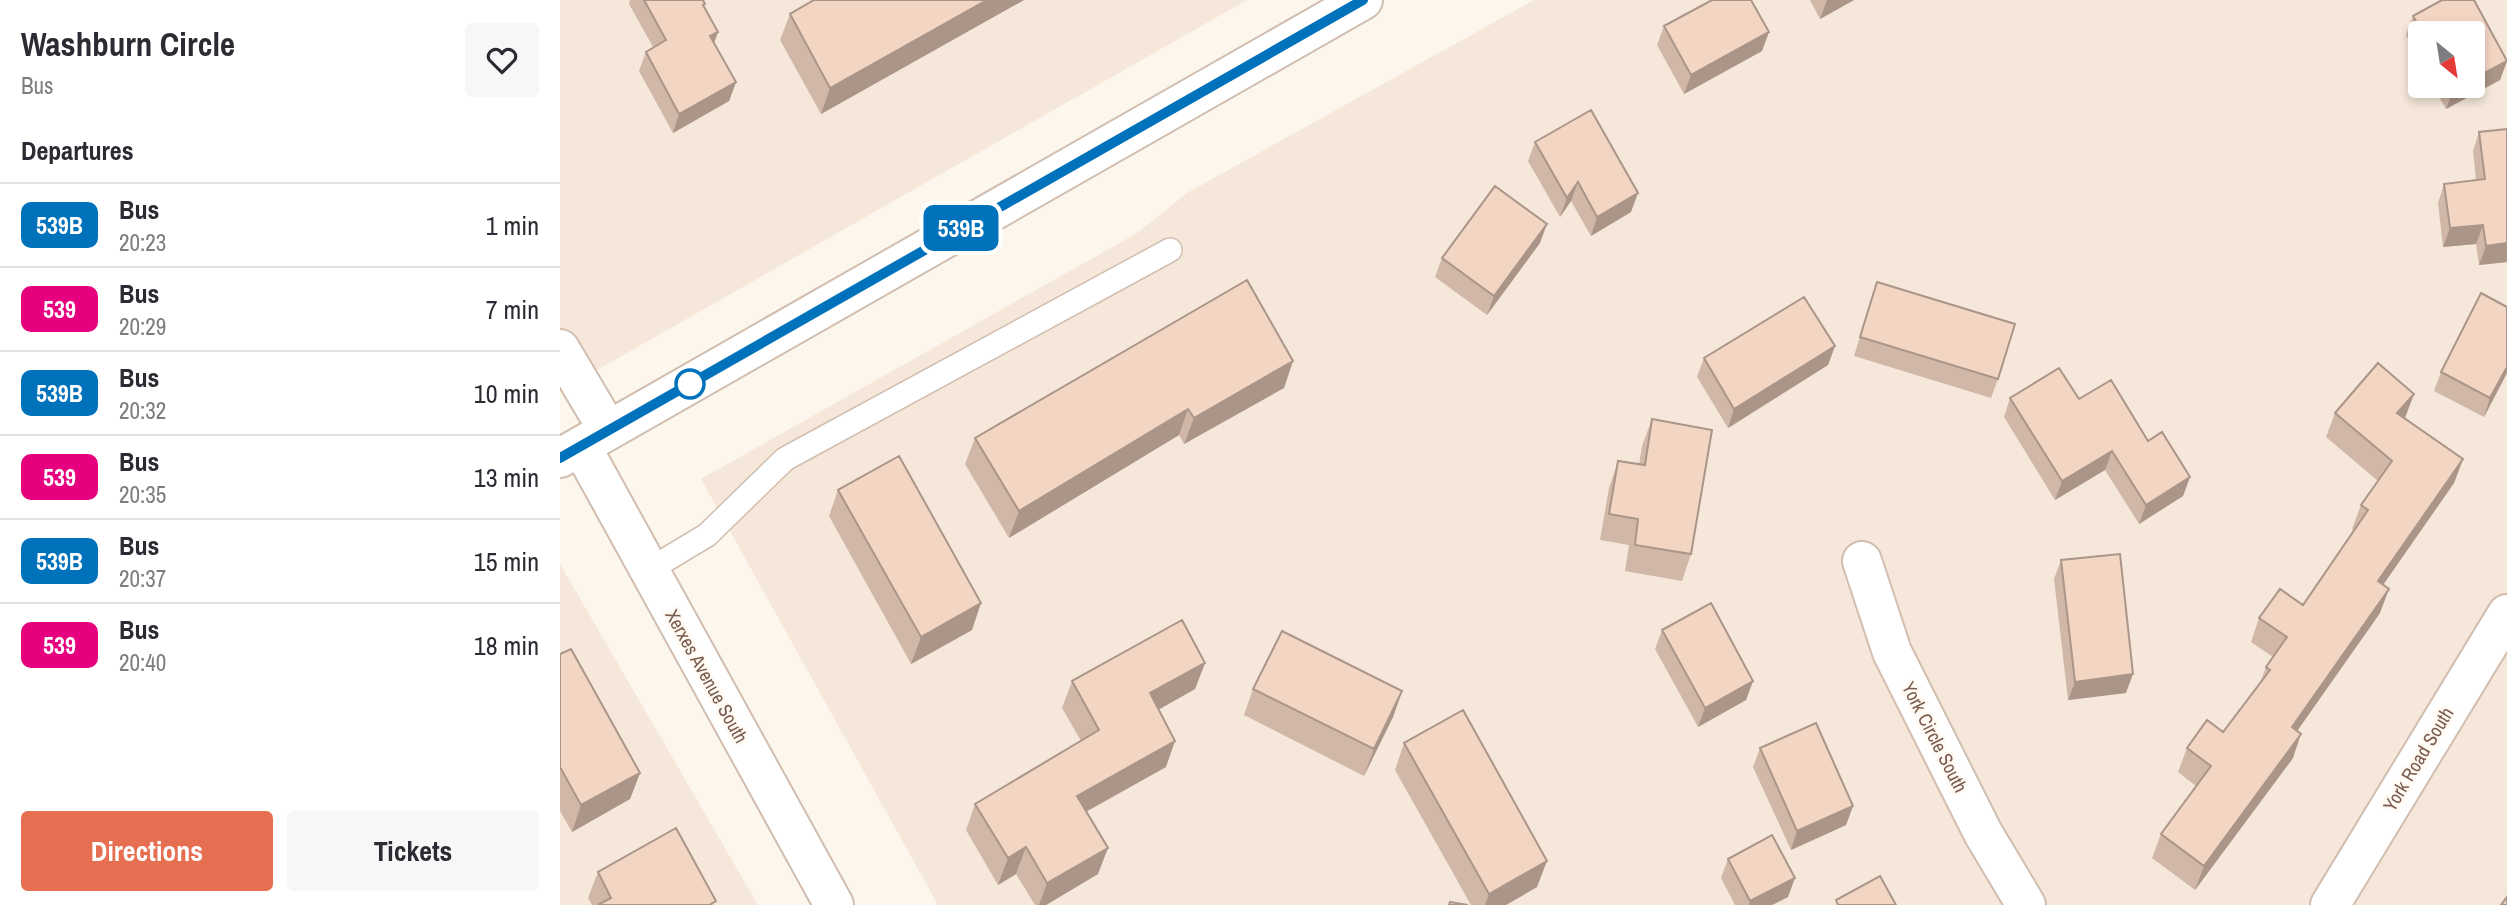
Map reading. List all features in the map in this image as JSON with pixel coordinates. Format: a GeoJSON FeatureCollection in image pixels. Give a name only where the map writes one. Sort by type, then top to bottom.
{"type":"FeatureCollection","features":[{"type":"Feature","properties":{"kind":"street"},"geometry":{"type":"LineString","coordinates":[[583,445],[1363,0]]}},
{"type":"Feature","properties":{"kind":"street","name":"Xerxes Avenue South"},"geometry":{"type":"LineString","coordinates":[[560,349],[583,445],[834,905]]}},
{"type":"Feature","properties":{"kind":"street","name":"York Circle South"},"geometry":{"type":"LineString","coordinates":[[1863,561],[1892,652],[1983,833],[2026,905]]}},
{"type":"Feature","properties":{"kind":"street","name":"York Road South"},"geometry":{"type":"LineString","coordinates":[[2330,905],[2507,614]]}},
{"type":"Feature","properties":{"kind":"lane"},"geometry":{"type":"LineString","coordinates":[[649,570],[707,535],[785,459],[1170,250]]}},
{"type":"Feature","properties":{"kind":"shaded area"},"geometry":{"type":"Polygon","coordinates":[[[560,0],[1247,0],[560,391],[560,0]]]}},
{"type":"Feature","properties":{"kind":"shaded area"},"geometry":{"type":"Polygon","coordinates":[[[1534,0],[2507,0],[2507,905],[938,905],[701,479],[1139,232],[1187,193],[1534,0]]]}},
{"type":"Feature","properties":{"kind":"shaded area"},"geometry":{"type":"Polygon","coordinates":[[[560,564],[758,905],[560,905],[560,564]]]}},
{"type":"Feature","properties":{"kind":"building"},"geometry":{"type":"Polygon","coordinates":[[[644,0],[703,0],[703,5],[718,32],[710,36],[736,82],[679,114],[646,52],[666,40],[644,0]]]}},
{"type":"Feature","properties":{"kind":"building"},"geometry":{"type":"Polygon","coordinates":[[[814,0],[987,0],[830,88],[790,14],[814,0]]]}},
{"type":"Feature","properties":{"kind":"building"},"geometry":{"type":"Polygon","coordinates":[[[1712,0],[1751,0],[1769,32],[1691,75],[1664,26],[1712,0]]]}},
{"type":"Feature","properties":{"kind":"building"},"geometry":{"type":"Polygon","coordinates":[[[2442,0],[2474,0],[2507,61],[2485,73],[2485,21],[2416,21],[2413,16],[2442,0]]]}},
{"type":"Feature","properties":{"kind":"building"},"geometry":{"type":"Polygon","coordinates":[[[1591,110],[1638,193],[1597,217],[1578,182],[1567,198],[1535,142],[1591,110]]]}},
{"type":"Feature","properties":{"kind":"building"},"geometry":{"type":"Polygon","coordinates":[[[2507,129],[2507,243],[2486,246],[2483,225],[2450,228],[2444,184],[2485,179],[2479,132],[2507,129]]]}},
{"type":"Feature","properties":{"kind":"building"},"geometry":{"type":"Polygon","coordinates":[[[1495,186],[1547,224],[1494,296],[1442,258],[1495,186]]]}},
{"type":"Feature","properties":{"kind":"building"},"geometry":{"type":"Polygon","coordinates":[[[1247,280],[1293,361],[1194,418],[1188,409],[1019,511],[975,438],[1247,280]]]}},
{"type":"Feature","properties":{"kind":"building"},"geometry":{"type":"Polygon","coordinates":[[[1877,282],[2015,324],[1998,379],[1860,337],[1877,282]]]}},
{"type":"Feature","properties":{"kind":"building"},"geometry":{"type":"Polygon","coordinates":[[[2481,293],[2507,307],[2507,367],[2490,398],[2441,372],[2481,293]]]}},
{"type":"Feature","properties":{"kind":"building"},"geometry":{"type":"Polygon","coordinates":[[[1804,297],[1835,346],[1734,409],[1704,358],[1804,297]]]}},
{"type":"Feature","properties":{"kind":"building"},"geometry":{"type":"Polygon","coordinates":[[[2378,363],[2414,394],[2397,413],[2463,459],[2378,581],[2389,589],[2292,727],[2301,734],[2204,866],[2161,834],[2211,766],[2187,748],[2207,720],[2223,732],[2270,670],[2266,667],[2287,637],[2259,618],[2280,589],[2303,605],[2368,510],[2361,505],[2392,461],[2335,413],[2378,363]]]}},
{"type":"Feature","properties":{"kind":"building"},"geometry":{"type":"Polygon","coordinates":[[[2059,368],[2079,399],[2111,380],[2148,441],[2162,432],[2190,477],[2146,505],[2112,451],[2062,481],[2010,398],[2059,368]]]}},
{"type":"Feature","properties":{"kind":"building"},"geometry":{"type":"Polygon","coordinates":[[[1652,419],[1712,430],[1691,554],[1635,545],[1638,519],[1609,514],[1618,461],[1645,465],[1652,419]]]}},
{"type":"Feature","properties":{"kind":"building"},"geometry":{"type":"Polygon","coordinates":[[[899,456],[981,603],[921,637],[838,490],[899,456]]]}},
{"type":"Feature","properties":{"kind":"building"},"geometry":{"type":"Polygon","coordinates":[[[2120,554],[2133,674],[2075,682],[2061,560],[2120,554]]]}},
{"type":"Feature","properties":{"kind":"building"},"geometry":{"type":"Polygon","coordinates":[[[1711,603],[1753,681],[1705,708],[1662,630],[1711,603]]]}},
{"type":"Feature","properties":{"kind":"building"},"geometry":{"type":"Polygon","coordinates":[[[1182,620],[1205,663],[1150,693],[1175,741],[1077,796],[1108,848],[1047,883],[1026,847],[1008,858],[975,804],[1099,730],[1072,681],[1182,620]]]}},
{"type":"Feature","properties":{"kind":"building"},"geometry":{"type":"Polygon","coordinates":[[[1282,631],[1402,691],[1374,749],[1253,689],[1282,631]]]}},
{"type":"Feature","properties":{"kind":"building"},"geometry":{"type":"Polygon","coordinates":[[[571,649],[640,773],[581,805],[560,767],[560,654],[571,649]]]}},
{"type":"Feature","properties":{"kind":"building"},"geometry":{"type":"Polygon","coordinates":[[[1463,710],[1547,861],[1489,894],[1404,743],[1463,710]]]}},
{"type":"Feature","properties":{"kind":"building"},"geometry":{"type":"Polygon","coordinates":[[[1816,723],[1853,806],[1797,831],[1760,748],[1816,723]]]}},
{"type":"Feature","properties":{"kind":"building"},"geometry":{"type":"Polygon","coordinates":[[[676,828],[716,901],[709,905],[598,905],[611,898],[598,872],[676,828]]]}},
{"type":"Feature","properties":{"kind":"building"},"geometry":{"type":"Polygon","coordinates":[[[1772,835],[1795,878],[1750,901],[1728,859],[1772,835]]]}},
{"type":"Feature","properties":{"kind":"building"},"geometry":{"type":"Polygon","coordinates":[[[1880,876],[1896,905],[1838,905],[1836,900],[1880,876]]]}},
{"type":"Feature","properties":{"kind":"bus line","name":"539B"},"geometry":{"type":"LineString","coordinates":[[560,458],[1363,0]]}}]}
